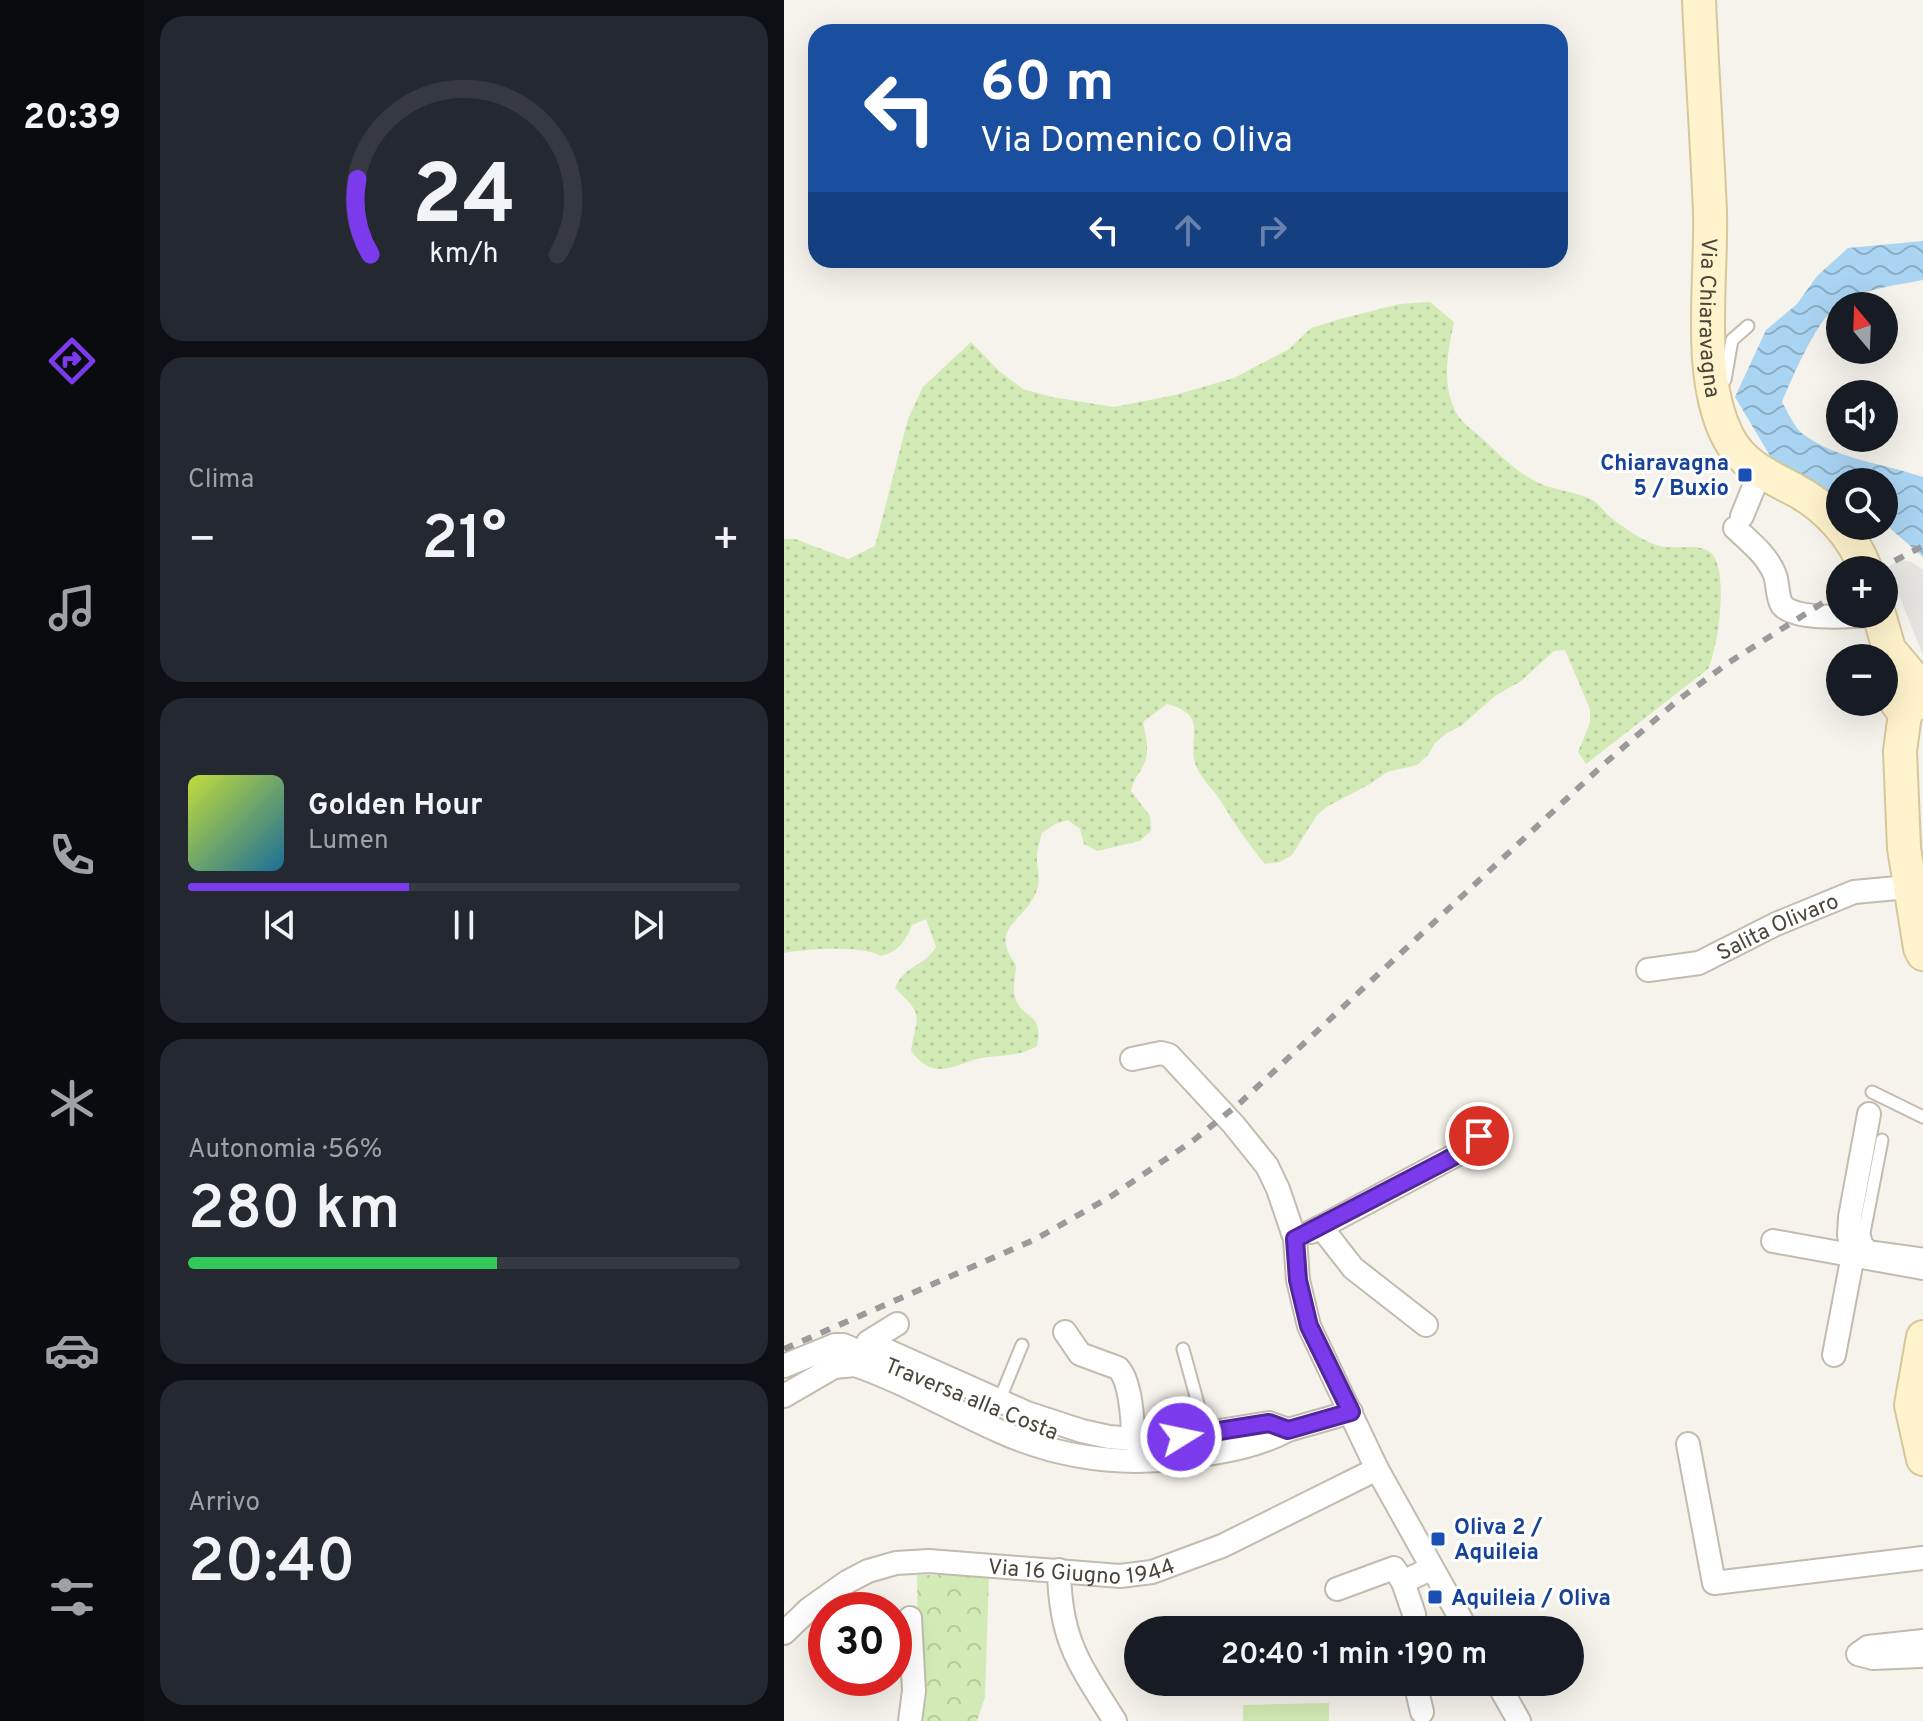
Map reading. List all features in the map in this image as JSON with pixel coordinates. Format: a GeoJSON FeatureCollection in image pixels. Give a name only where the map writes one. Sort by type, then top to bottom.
{"type":"FeatureCollection","features":[{"type":"Feature","properties":{"kind":"street","name":"Via Chiaravagna"},"geometry":{"type":"LineString","coordinates":[[1699,0],[1710,212],[1709,368],[1712,390],[1735,450],[1760,472],[1824,510],[1858,556]]}},
{"type":"Feature","properties":{"kind":"street"},"geometry":{"type":"LineString","coordinates":[[1760,472],[1738,522],[1765,556],[1775,575],[1782,604],[1793,613],[1826,616]]}},
{"type":"Feature","properties":{"kind":"street"},"geometry":{"type":"LineString","coordinates":[[1883,628],[1889,649],[1915,680],[1917,705],[1900,751],[1903,844],[1908,887],[1923,954]]}},
{"type":"Feature","properties":{"kind":"street","name":"Salita Olivaro"},"geometry":{"type":"LineString","coordinates":[[1648,970],[1699,963],[1776,924],[1854,892],[1908,887]]}},
{"type":"Feature","properties":{"kind":"street"},"geometry":{"type":"LineString","coordinates":[[1132,1059],[1161,1053],[1169,1055],[1267,1166],[1295,1239],[1298,1280],[1309,1326],[1377,1469],[1459,1616]]}},
{"type":"Feature","properties":{"kind":"street"},"geometry":{"type":"LineString","coordinates":[[1834,1355],[1853,1255],[1849,1235],[1850,1217],[1870,1103]]}},
{"type":"Feature","properties":{"kind":"street"},"geometry":{"type":"LineString","coordinates":[[1295,1239],[1467,1149],[1487,1121]]}},
{"type":"Feature","properties":{"kind":"street"},"geometry":{"type":"LineString","coordinates":[[1321,1227],[1353,1268],[1426,1325]]}},
{"type":"Feature","properties":{"kind":"street"},"geometry":{"type":"LineString","coordinates":[[1773,1241],[1923,1268]]}},
{"type":"Feature","properties":{"kind":"street"},"geometry":{"type":"LineString","coordinates":[[897,1324],[868,1342],[999,1401],[1082,1431],[1133,1440],[1132,1409],[1123,1372],[1080,1354],[1065,1332]]}},
{"type":"Feature","properties":{"kind":"street"},"geometry":{"type":"LineString","coordinates":[[1923,1337],[1913,1389],[1913,1419],[1923,1459]]}},
{"type":"Feature","properties":{"kind":"street","name":"Traversa alla Costa"},"geometry":{"type":"LineString","coordinates":[[784,1366],[835,1345],[843,1345],[1015,1420],[1079,1440],[1118,1445],[1133,1440],[1157,1441],[1269,1423],[1288,1430],[1351,1412]]}},
{"type":"Feature","properties":{"kind":"street"},"geometry":{"type":"LineString","coordinates":[[784,1396],[834,1367],[855,1365],[1002,1433],[1077,1456],[1115,1462],[1185,1458],[1243,1448],[1262,1443],[1288,1430]]}},
{"type":"Feature","properties":{"kind":"street"},"geometry":{"type":"LineString","coordinates":[[1688,1444],[1714,1583],[1923,1558]]}},
{"type":"Feature","properties":{"kind":"street","name":"Via 16 Giugno 1944"},"geometry":{"type":"LineString","coordinates":[[784,1633],[809,1609],[847,1582],[868,1571],[896,1563],[929,1561],[1120,1576],[1152,1572],[1222,1546],[1377,1469]]}},
{"type":"Feature","properties":{"kind":"street"},"geometry":{"type":"LineString","coordinates":[[1337,1589],[1394,1568],[1403,1582],[1414,1616]]}},
{"type":"Feature","properties":{"kind":"street"},"geometry":{"type":"LineString","coordinates":[[1403,1582],[1432,1568]]}},
{"type":"Feature","properties":{"kind":"street"},"geometry":{"type":"LineString","coordinates":[[1059,1570],[1061,1617],[1074,1657],[1115,1721]]}},
{"type":"Feature","properties":{"kind":"street"},"geometry":{"type":"LineString","coordinates":[[910,1721],[914,1691],[912,1654]]}},
{"type":"Feature","properties":{"kind":"street"},"geometry":{"type":"LineString","coordinates":[[1418,1696],[1422,1712]]}},
{"type":"Feature","properties":{"kind":"street"},"geometry":{"type":"LineString","coordinates":[[1505,1696],[1519,1721]]}},
{"type":"Feature","properties":{"kind":"lane"},"geometry":{"type":"LineString","coordinates":[[1712,390],[1725,380],[1732,340],[1748,326]]}},
{"type":"Feature","properties":{"kind":"lane"},"geometry":{"type":"LineString","coordinates":[[1870,1103],[1923,1117]]}},
{"type":"Feature","properties":{"kind":"lane"},"geometry":{"type":"LineString","coordinates":[[1882,1140],[1864,1233],[1866,1242],[1871,1247],[1923,1254]]}},
{"type":"Feature","properties":{"kind":"lane"},"geometry":{"type":"LineString","coordinates":[[999,1401],[1022,1345]]}},
{"type":"Feature","properties":{"kind":"lane"},"geometry":{"type":"LineString","coordinates":[[1183,1349],[1206,1433]]}},
{"type":"Feature","properties":{"kind":"green space"},"geometry":{"type":"Polygon","coordinates":[[[1430,302],[1454,322],[1447,379],[1451,401],[1465,424],[1524,475],[1552,488],[1592,500],[1611,518],[1651,543],[1710,552],[1720,574],[1721,590],[1718,627],[1708,669],[1586,764],[1578,752],[1590,723],[1590,709],[1565,650],[1554,651],[1521,681],[1495,696],[1461,726],[1447,733],[1417,765],[1387,772],[1328,806],[1317,815],[1292,855],[1280,862],[1265,864],[1197,768],[1193,722],[1189,715],[1167,704],[1143,722],[1146,757],[1131,791],[1150,816],[1151,831],[1140,841],[1097,851],[1084,844],[1080,829],[1068,820],[1042,833],[1037,855],[1037,890],[1007,933],[1006,941],[1016,965],[1015,997],[1018,1005],[1038,1027],[1037,1046],[1023,1052],[937,1069],[922,1063],[911,1051],[915,1011],[895,988],[904,974],[926,959],[936,947],[926,919],[912,925],[897,948],[881,956],[847,949],[784,953],[784,539],[795,539],[848,559],[875,546],[908,419],[923,387],[971,342],[999,371],[1023,389],[1114,407],[1175,395],[1234,378],[1289,349],[1311,328],[1400,304],[1430,302]]]}},
{"type":"Feature","properties":{"kind":"green space"},"geometry":{"type":"Polygon","coordinates":[[[917,1575],[989,1575],[985,1697],[977,1721],[919,1721],[917,1575]]]}},
{"type":"Feature","properties":{"kind":"green space"},"geometry":{"type":"Polygon","coordinates":[[[1329,1703],[1329,1721],[1243,1721],[1243,1705],[1329,1703]]]}},
{"type":"Feature","properties":{"kind":"shaded area"},"geometry":{"type":"Polygon","coordinates":[[[1898,562],[1912,562],[1923,570],[1923,655],[1898,593],[1898,562]]]}},
{"type":"Feature","properties":{"kind":"water"},"geometry":{"type":"Polygon","coordinates":[[[1923,241],[1923,280],[1869,292],[1826,292],[1826,318],[1812,339],[1782,402],[1800,431],[1826,447],[1826,452],[1838,452],[1891,468],[1826,468],[1826,495],[1776,466],[1735,397],[1766,330],[1797,304],[1817,276],[1848,248],[1923,241]]]}},
{"type":"Feature","properties":{"kind":"water"},"geometry":{"type":"Polygon","coordinates":[[[1898,470],[1923,477],[1923,557],[1898,535],[1898,470]]]}},
{"type":"Feature","properties":{"kind":"railway"},"geometry":{"type":"LineString","coordinates":[[1898,559],[1923,546]]}},
{"type":"Feature","properties":{"kind":"railway"},"geometry":{"type":"LineString","coordinates":[[784,1349],[1034,1240],[1110,1197],[1194,1140],[1241,1102],[1604,764],[1677,701],[1728,663],[1826,601]]}},
{"type":"Feature","properties":{"kind":"place","name":"Chiaravagna 5 / Buxio"},"geometry":{"type":"Point","coordinates":[1745,475]}},
{"type":"Feature","properties":{"kind":"place","name":"Oliva 2 / Aquileia"},"geometry":{"type":"Point","coordinates":[1438,1539]}},
{"type":"Feature","properties":{"kind":"place","name":"Aquileia / Oliva"},"geometry":{"type":"Point","coordinates":[1435,1597]}},
{"type":"Feature","properties":{"kind":"route"},"geometry":{"type":"LineString","coordinates":[[1181,1437],[1269,1423],[1288,1430],[1351,1412],[1309,1326],[1298,1280],[1295,1239],[1467,1149],[1479,1136]]}}]}
